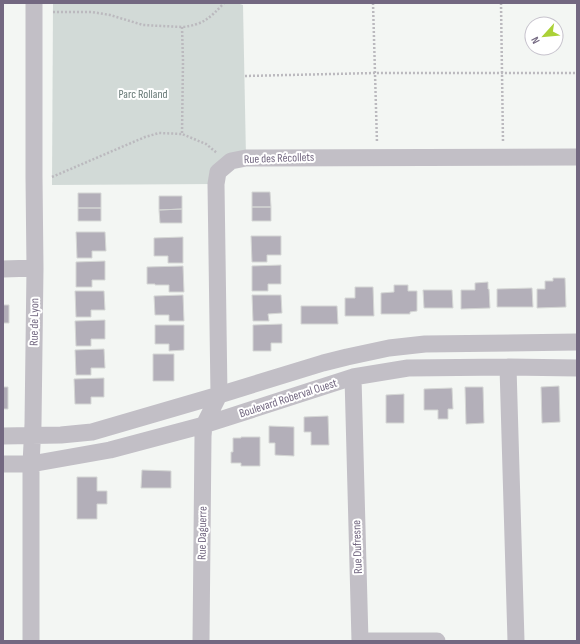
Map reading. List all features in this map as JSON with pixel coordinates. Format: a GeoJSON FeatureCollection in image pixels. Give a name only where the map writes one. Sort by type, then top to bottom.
{"type":"FeatureCollection","features":[{"type":"Feature","properties":{"kind":"street","name":"Rue de Lyon"},"geometry":{"type":"LineString","coordinates":[[31,641],[31,464],[35,268],[34,3]]}},
{"type":"Feature","properties":{"kind":"street","name":"Rue des Récollets"},"geometry":{"type":"LineString","coordinates":[[204,424],[219,395],[216,184],[218,172],[231,161],[246,158],[577,157]]}},
{"type":"Feature","properties":{"kind":"street"},"geometry":{"type":"LineString","coordinates":[[3,269],[35,268]]}},
{"type":"Feature","properties":{"kind":"street","name":"Boulevard Roberval Ouest"},"geometry":{"type":"LineString","coordinates":[[3,436],[61,435],[92,432],[323,363],[390,348],[425,344],[453,343],[577,342]]}},
{"type":"Feature","properties":{"kind":"street"},"geometry":{"type":"LineString","coordinates":[[508,367],[516,641]]}},
{"type":"Feature","properties":{"kind":"street","name":"Boulevard Roberval Ouest"},"geometry":{"type":"LineString","coordinates":[[3,464],[31,464],[110,450],[204,424],[353,377],[408,368],[577,368]]}},
{"type":"Feature","properties":{"kind":"street","name":"Rue Dufresne"},"geometry":{"type":"LineString","coordinates":[[353,377],[360,641],[437,641]]}},
{"type":"Feature","properties":{"kind":"street","name":"Rue Daguerre"},"geometry":{"type":"LineString","coordinates":[[201,641],[204,424]]}},
{"type":"Feature","properties":{"kind":"path"},"geometry":{"type":"LineString","coordinates":[[53,12],[92,12],[110,15],[143,25],[182,27],[206,21],[224,3]]}},
{"type":"Feature","properties":{"kind":"path"},"geometry":{"type":"LineString","coordinates":[[373,3],[377,157]]}},
{"type":"Feature","properties":{"kind":"path"},"geometry":{"type":"LineString","coordinates":[[501,3],[503,157]]}},
{"type":"Feature","properties":{"kind":"path"},"geometry":{"type":"LineString","coordinates":[[182,27],[182,134]]}},
{"type":"Feature","properties":{"kind":"path"},"geometry":{"type":"LineString","coordinates":[[245,76],[375,73],[577,73]]}},
{"type":"Feature","properties":{"kind":"path"},"geometry":{"type":"LineString","coordinates":[[52,177],[145,136],[159,133],[182,134],[206,144],[222,157]]}},
{"type":"Feature","properties":{"kind":"green space","name":"Parc Rolland"},"geometry":{"type":"Polygon","coordinates":[[[53,3],[237,3],[243,5],[246,158],[216,184],[52,185],[53,3]]]}},
{"type":"Feature","properties":{"kind":"building"},"geometry":{"type":"Polygon","coordinates":[[[252,192],[270,192],[271,207],[252,207],[252,192]]]}},
{"type":"Feature","properties":{"kind":"building"},"geometry":{"type":"Polygon","coordinates":[[[78,193],[101,193],[101,208],[78,208],[78,193]]]}},
{"type":"Feature","properties":{"kind":"building"},"geometry":{"type":"Polygon","coordinates":[[[159,196],[182,196],[182,209],[159,210],[159,196]]]}},
{"type":"Feature","properties":{"kind":"building"},"geometry":{"type":"Polygon","coordinates":[[[252,207],[271,207],[271,221],[252,221],[252,207]]]}},
{"type":"Feature","properties":{"kind":"building"},"geometry":{"type":"Polygon","coordinates":[[[78,208],[101,208],[101,221],[78,221],[78,208]]]}},
{"type":"Feature","properties":{"kind":"building"},"geometry":{"type":"Polygon","coordinates":[[[182,209],[182,223],[160,223],[159,210],[182,209]]]}},
{"type":"Feature","properties":{"kind":"building"},"geometry":{"type":"Polygon","coordinates":[[[76,232],[105,232],[106,251],[92,251],[92,258],[77,258],[76,232]]]}},
{"type":"Feature","properties":{"kind":"building"},"geometry":{"type":"Polygon","coordinates":[[[251,236],[281,236],[281,255],[267,255],[267,262],[252,262],[251,236]]]}},
{"type":"Feature","properties":{"kind":"building"},"geometry":{"type":"Polygon","coordinates":[[[183,237],[183,263],[168,263],[168,256],[154,256],[154,238],[183,237]]]}},
{"type":"Feature","properties":{"kind":"building"},"geometry":{"type":"Polygon","coordinates":[[[105,261],[105,280],[92,280],[92,287],[76,287],[76,262],[105,261]]]}},
{"type":"Feature","properties":{"kind":"building"},"geometry":{"type":"Polygon","coordinates":[[[281,265],[281,284],[268,284],[268,291],[252,291],[252,266],[281,265]]]}},
{"type":"Feature","properties":{"kind":"building"},"geometry":{"type":"Polygon","coordinates":[[[183,266],[184,292],[169,292],[169,285],[147,284],[147,267],[183,266]]]}},
{"type":"Feature","properties":{"kind":"building"},"geometry":{"type":"Polygon","coordinates":[[[553,278],[565,278],[566,307],[537,308],[537,289],[545,289],[545,281],[553,281],[553,278]]]}},
{"type":"Feature","properties":{"kind":"building"},"geometry":{"type":"Polygon","coordinates":[[[488,282],[490,308],[461,309],[461,290],[475,290],[475,283],[488,282]]]}},
{"type":"Feature","properties":{"kind":"building"},"geometry":{"type":"Polygon","coordinates":[[[394,285],[408,285],[408,291],[417,291],[417,311],[410,312],[410,314],[381,314],[381,293],[394,292],[394,285]]]}},
{"type":"Feature","properties":{"kind":"building"},"geometry":{"type":"Polygon","coordinates":[[[355,287],[373,287],[374,316],[345,316],[345,298],[355,298],[355,287]]]}},
{"type":"Feature","properties":{"kind":"building"},"geometry":{"type":"Polygon","coordinates":[[[532,288],[533,307],[497,307],[497,289],[532,288]]]}},
{"type":"Feature","properties":{"kind":"building"},"geometry":{"type":"Polygon","coordinates":[[[423,290],[452,290],[453,308],[424,308],[423,290]]]}},
{"type":"Feature","properties":{"kind":"building"},"geometry":{"type":"Polygon","coordinates":[[[75,291],[104,291],[105,310],[91,310],[91,317],[76,317],[75,291]]]}},
{"type":"Feature","properties":{"kind":"building"},"geometry":{"type":"Polygon","coordinates":[[[183,295],[184,321],[169,321],[169,315],[155,315],[154,296],[183,295]]]}},
{"type":"Feature","properties":{"kind":"building"},"geometry":{"type":"Polygon","coordinates":[[[252,295],[281,295],[282,313],[268,314],[269,321],[253,321],[252,295]]]}},
{"type":"Feature","properties":{"kind":"building"},"geometry":{"type":"Polygon","coordinates":[[[3,305],[9,305],[9,323],[3,323],[3,305]]]}},
{"type":"Feature","properties":{"kind":"building"},"geometry":{"type":"Polygon","coordinates":[[[301,306],[337,306],[338,324],[301,324],[301,306]]]}},
{"type":"Feature","properties":{"kind":"building"},"geometry":{"type":"Polygon","coordinates":[[[105,320],[105,339],[91,339],[91,346],[76,346],[75,321],[105,320]]]}},
{"type":"Feature","properties":{"kind":"building"},"geometry":{"type":"Polygon","coordinates":[[[282,324],[282,343],[271,343],[271,351],[253,351],[253,325],[282,324]]]}},
{"type":"Feature","properties":{"kind":"building"},"geometry":{"type":"Polygon","coordinates":[[[155,325],[184,325],[184,350],[169,351],[169,344],[155,344],[155,325]]]}},
{"type":"Feature","properties":{"kind":"building"},"geometry":{"type":"Polygon","coordinates":[[[104,349],[105,368],[91,368],[91,375],[76,375],[75,350],[104,349]]]}},
{"type":"Feature","properties":{"kind":"building"},"geometry":{"type":"Polygon","coordinates":[[[153,354],[174,354],[174,381],[153,381],[153,354]]]}},
{"type":"Feature","properties":{"kind":"building"},"geometry":{"type":"Polygon","coordinates":[[[104,378],[104,397],[91,397],[91,404],[75,404],[74,379],[104,378]]]}},
{"type":"Feature","properties":{"kind":"building"},"geometry":{"type":"Polygon","coordinates":[[[559,386],[560,422],[542,423],[541,387],[559,386]]]}},
{"type":"Feature","properties":{"kind":"building"},"geometry":{"type":"Polygon","coordinates":[[[3,387],[8,387],[8,409],[3,409],[3,387]]]}},
{"type":"Feature","properties":{"kind":"building"},"geometry":{"type":"Polygon","coordinates":[[[465,387],[483,387],[484,423],[466,424],[465,387]]]}},
{"type":"Feature","properties":{"kind":"building"},"geometry":{"type":"Polygon","coordinates":[[[452,388],[453,409],[448,409],[448,419],[438,419],[438,410],[424,410],[424,389],[452,388]]]}},
{"type":"Feature","properties":{"kind":"building"},"geometry":{"type":"Polygon","coordinates":[[[404,394],[404,423],[386,423],[386,395],[404,394]]]}},
{"type":"Feature","properties":{"kind":"building"},"geometry":{"type":"Polygon","coordinates":[[[328,416],[329,445],[311,445],[311,432],[304,432],[304,417],[328,416]]]}},
{"type":"Feature","properties":{"kind":"building"},"geometry":{"type":"Polygon","coordinates":[[[269,426],[294,427],[294,456],[275,455],[275,443],[269,443],[269,426]]]}},
{"type":"Feature","properties":{"kind":"building"},"geometry":{"type":"Polygon","coordinates":[[[260,437],[260,466],[241,466],[241,463],[231,463],[233,438],[260,437]]]}},
{"type":"Feature","properties":{"kind":"building"},"geometry":{"type":"Polygon","coordinates":[[[142,470],[171,471],[171,488],[141,488],[142,470]]]}},
{"type":"Feature","properties":{"kind":"building"},"geometry":{"type":"Polygon","coordinates":[[[77,477],[97,477],[97,491],[107,491],[107,504],[97,504],[97,519],[77,519],[77,477]]]}}]}
